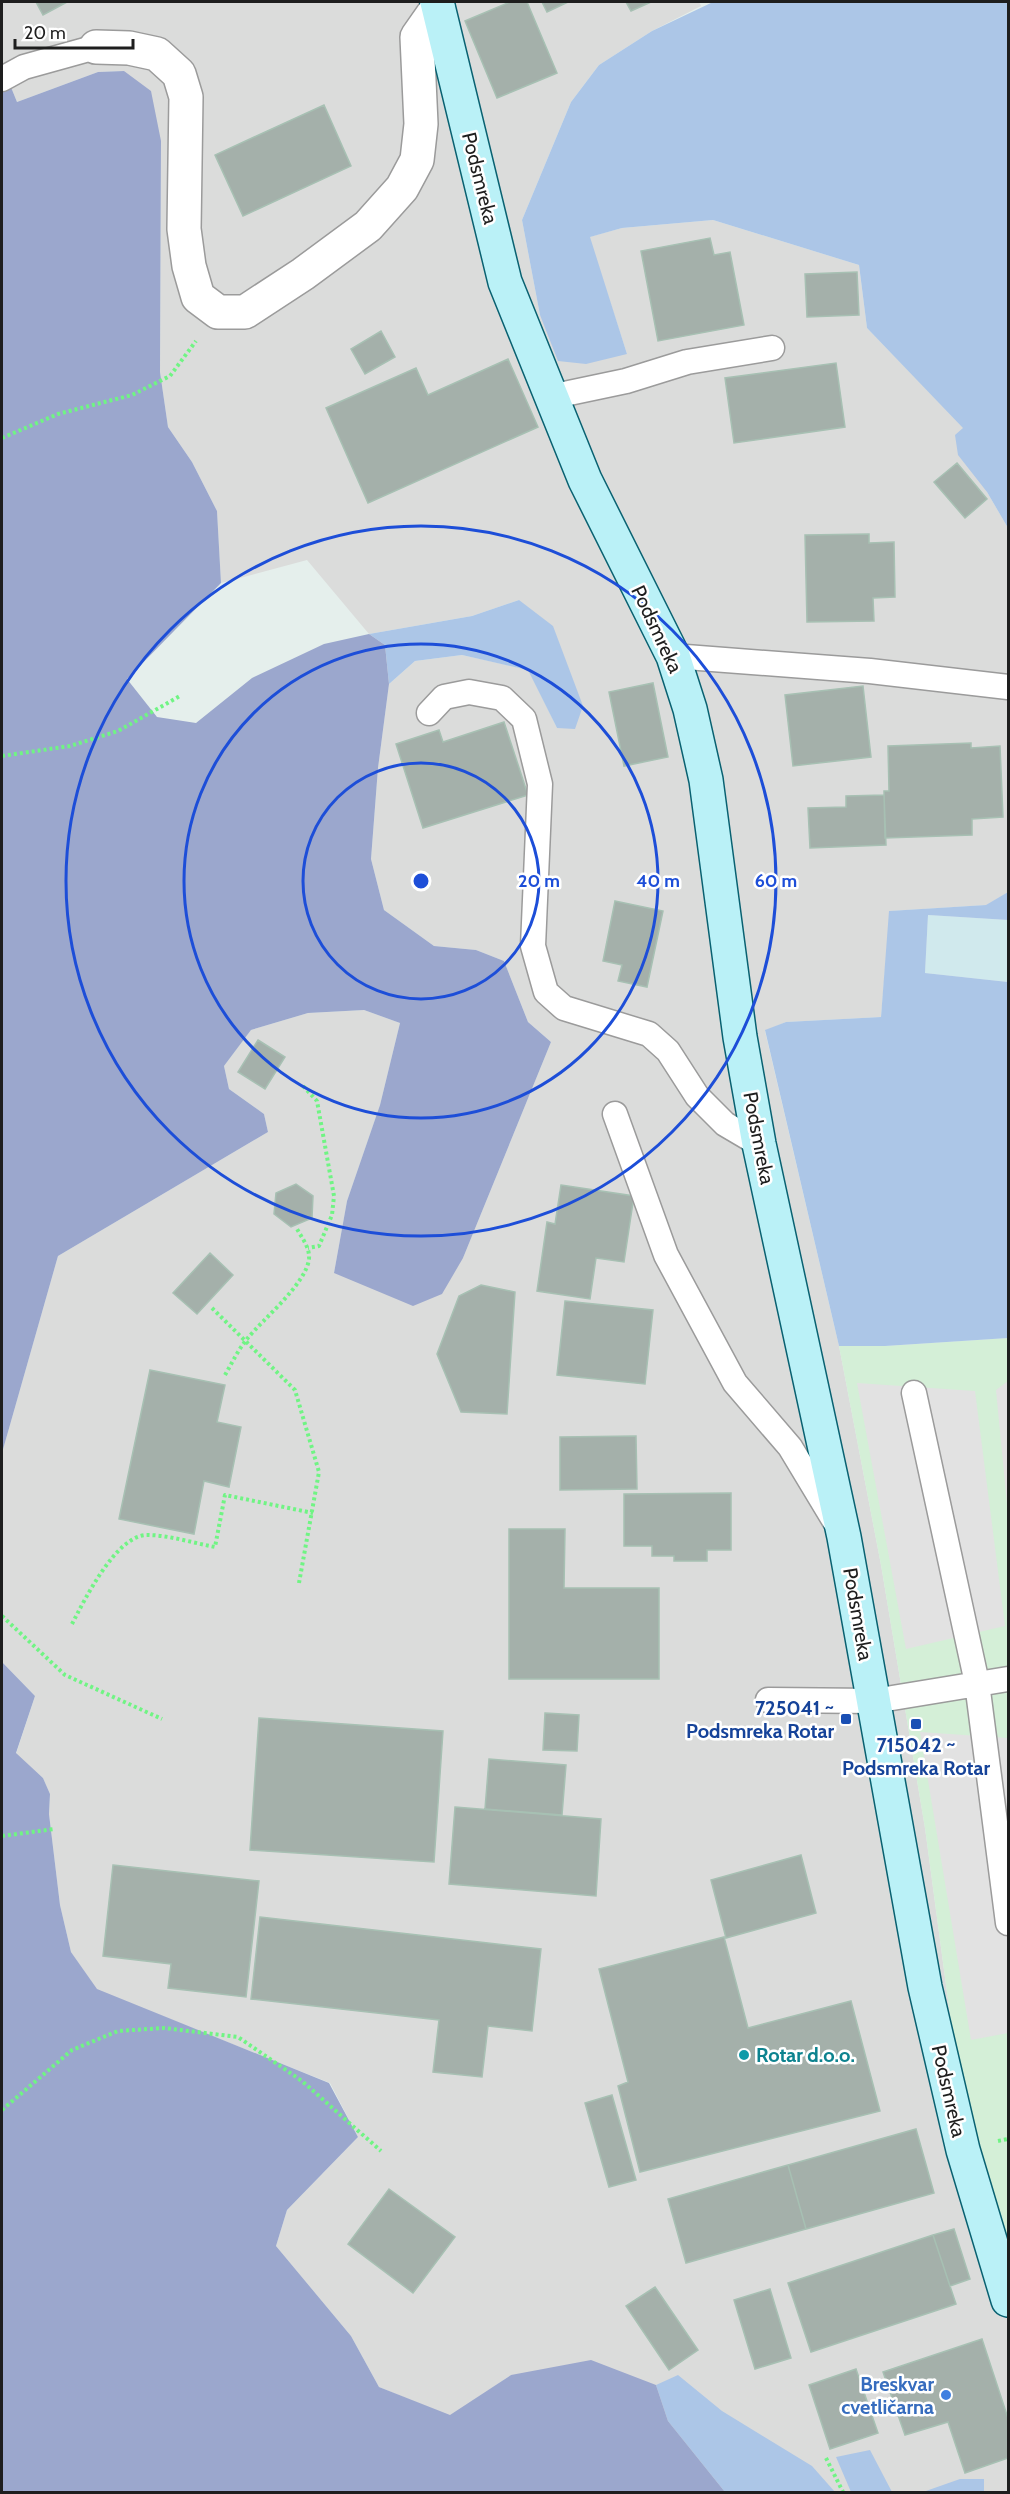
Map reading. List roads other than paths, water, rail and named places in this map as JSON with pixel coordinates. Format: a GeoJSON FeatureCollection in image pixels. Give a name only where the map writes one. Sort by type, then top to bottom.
{"type":"FeatureCollection","features":[{"type":"Feature","properties":{"kind":"street"},"geometry":{"type":"LineString","coordinates":[[96,47],[129,48],[157,54],[179,74],[186,98],[184,229],[189,266],[198,297],[218,312],[245,312],[303,274],[368,226],[402,188],[417,160],[421,124],[417,37],[437,4]]}},
{"type":"Feature","properties":{"kind":"street","name":"Podsmreka"},"geometry":{"type":"LineString","coordinates":[[437,4],[505,282],[585,480],[673,656],[690,709],[706,780],[740,1037],[759,1144],[844,1537],[925,1987],[963,2150],[1008,2300]]}},
{"type":"Feature","properties":{"kind":"lane"},"geometry":{"type":"LineString","coordinates":[[2,78],[24,67],[96,47]]}},
{"type":"Feature","properties":{"kind":"lane"},"geometry":{"type":"LineString","coordinates":[[550,397],[626,381],[687,362],[772,348]]}},
{"type":"Feature","properties":{"kind":"lane"},"geometry":{"type":"LineString","coordinates":[[673,656],[870,671],[1008,687]]}},
{"type":"Feature","properties":{"kind":"lane"},"geometry":{"type":"LineString","coordinates":[[429,713],[444,697],[469,692],[502,698],[524,719],[540,784],[533,946],[546,992],[564,1008],[649,1034],[668,1051],[697,1096],[725,1124],[759,1144]]}},
{"type":"Feature","properties":{"kind":"lane"},"geometry":{"type":"LineString","coordinates":[[615,1114],[666,1255],[735,1383],[790,1447],[844,1537]]}},
{"type":"Feature","properties":{"kind":"lane"},"geometry":{"type":"LineString","coordinates":[[914,1393],[977,1683],[1008,1923]]}},
{"type":"Feature","properties":{"kind":"lane"},"geometry":{"type":"LineString","coordinates":[[768,1700],[874,1701],[1008,1679]]}},
{"type":"Feature","properties":{"kind":"place","name":"725041 ~ Podsmreka Rotar"},"geometry":{"type":"Point","coordinates":[846,1719]}},
{"type":"Feature","properties":{"kind":"place","name":"715042 ~ Podsmreka Rotar"},"geometry":{"type":"Point","coordinates":[916,1724]}},
{"type":"Feature","properties":{"kind":"place","name":"Rotar d.o.o."},"geometry":{"type":"Point","coordinates":[744,2055]}},
{"type":"Feature","properties":{"kind":"place","name":"Breskvar cvetličarna"},"geometry":{"type":"Point","coordinates":[946,2395]}}]}
